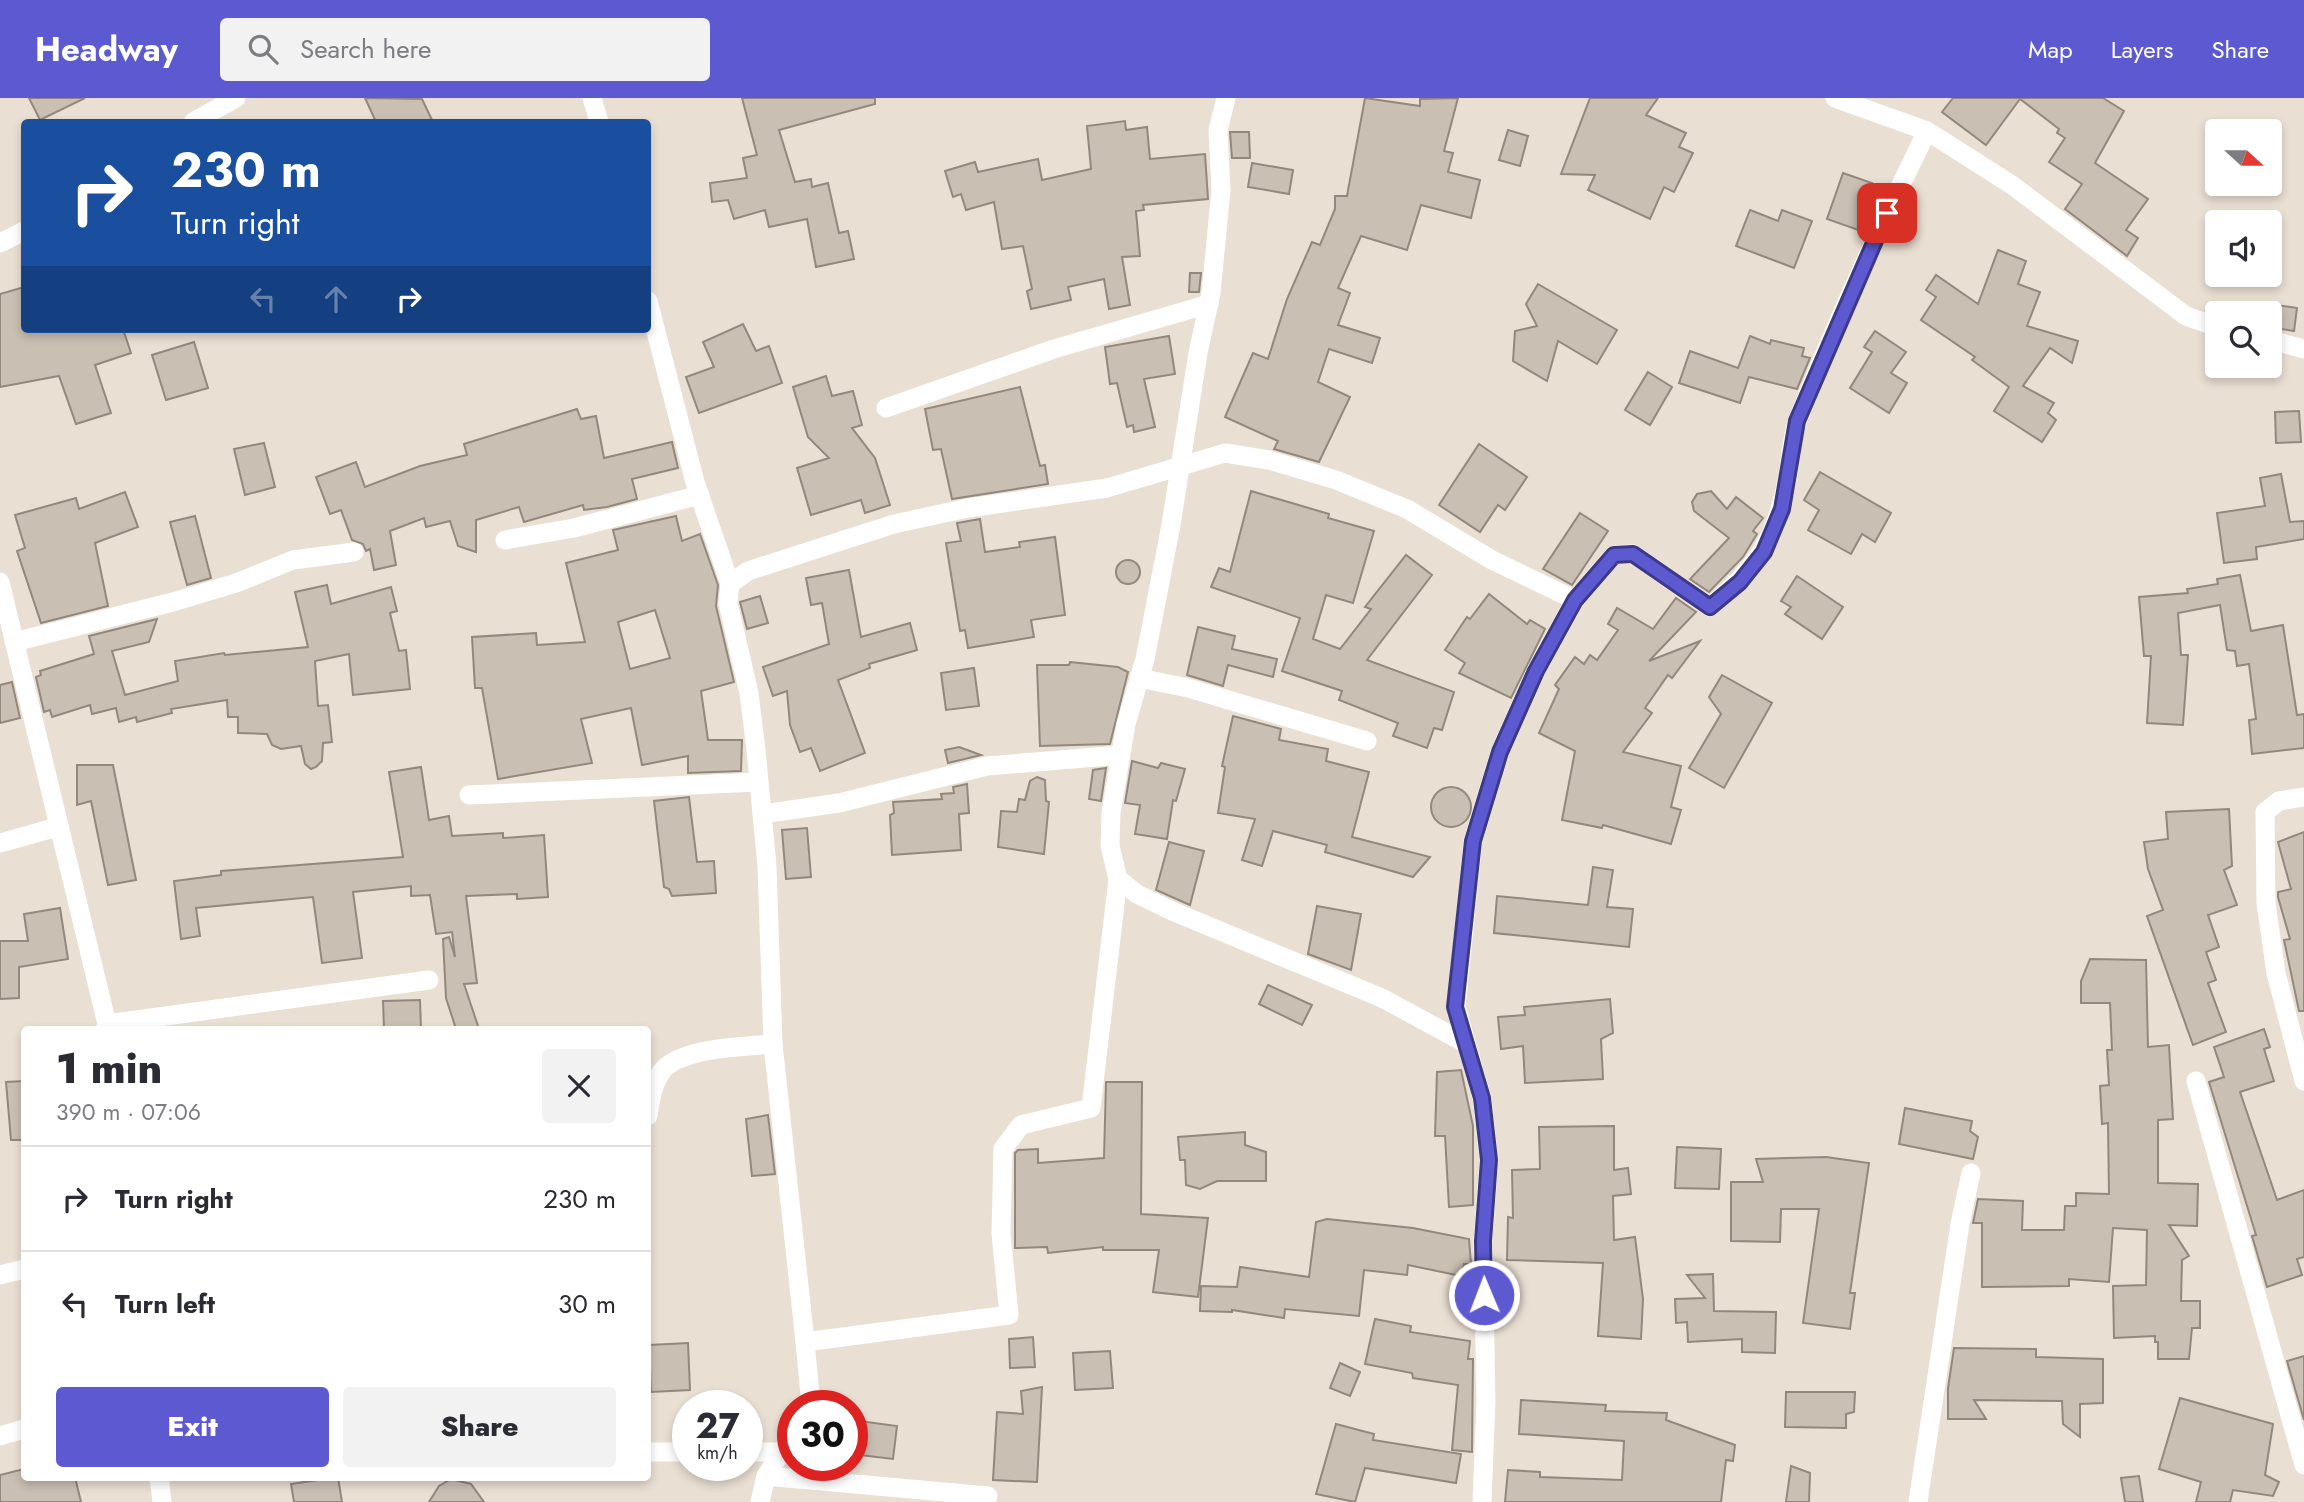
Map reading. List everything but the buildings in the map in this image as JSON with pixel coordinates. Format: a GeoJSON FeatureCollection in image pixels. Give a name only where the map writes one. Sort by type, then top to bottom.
{"type":"FeatureCollection","features":[{"type":"Feature","properties":{"kind":"street"},"geometry":{"type":"LineString","coordinates":[[198,119],[236,98]]}},
{"type":"Feature","properties":{"kind":"street"},"geometry":{"type":"LineString","coordinates":[[592,98],[598,119]]}},
{"type":"Feature","properties":{"kind":"street"},"geometry":{"type":"LineString","coordinates":[[805,1342],[1009,1315],[1001,1233],[1003,1149],[1021,1125],[1091,1108],[1118,879],[1110,846],[1120,755],[1171,525],[1209,304],[1222,190],[1219,130],[1226,98]]}},
{"type":"Feature","properties":{"kind":"street"},"geometry":{"type":"LineString","coordinates":[[1835,98],[1927,131],[2012,185],[2186,316],[2205,323]]}},
{"type":"Feature","properties":{"kind":"street"},"geometry":{"type":"LineString","coordinates":[[1482,1502],[1486,1402],[1483,1241],[1489,1160],[1482,1098],[1455,1007],[1473,841],[1500,752],[1536,671],[1575,600],[1614,555],[1633,554],[1710,607],[1740,582],[1764,552],[1782,509],[1797,421],[1877,234],[1927,131]]}},
{"type":"Feature","properties":{"kind":"street"},"geometry":{"type":"LineString","coordinates":[[0,243],[21,232]]}},
{"type":"Feature","properties":{"kind":"street"},"geometry":{"type":"LineString","coordinates":[[886,408],[1054,349],[1209,304]]}},
{"type":"Feature","properties":{"kind":"street"},"geometry":{"type":"LineString","coordinates":[[651,312],[699,495],[730,584],[727,603],[749,693],[768,879],[773,1044],[810,1390]]}},
{"type":"Feature","properties":{"kind":"street"},"geometry":{"type":"LineString","coordinates":[[2282,343],[2304,349]]}},
{"type":"Feature","properties":{"kind":"street"},"geometry":{"type":"LineString","coordinates":[[730,584],[748,571],[894,524],[968,508],[1107,488],[1179,469],[1225,453],[1269,460],[1336,480],[1408,509],[1492,560],[1575,600]]}},
{"type":"Feature","properties":{"kind":"street"},"geometry":{"type":"LineString","coordinates":[[505,540],[574,528],[699,495]]}},
{"type":"Feature","properties":{"kind":"street"},"geometry":{"type":"LineString","coordinates":[[15,642],[173,602],[236,583],[293,561],[354,552]]}},
{"type":"Feature","properties":{"kind":"street"},"geometry":{"type":"LineString","coordinates":[[2,595],[106,1026]]}},
{"type":"Feature","properties":{"kind":"street"},"geometry":{"type":"LineString","coordinates":[[1139,678],[1201,691],[1367,741]]}},
{"type":"Feature","properties":{"kind":"street"},"geometry":{"type":"LineString","coordinates":[[761,814],[839,803],[987,766],[1120,755]]}},
{"type":"Feature","properties":{"kind":"street"},"geometry":{"type":"LineString","coordinates":[[469,795],[758,782]]}},
{"type":"Feature","properties":{"kind":"street"},"geometry":{"type":"LineString","coordinates":[[2304,797],[2278,801],[2265,812],[2266,903],[2276,973],[2304,1082]]}},
{"type":"Feature","properties":{"kind":"street"},"geometry":{"type":"LineString","coordinates":[[0,843],[57,827]]}},
{"type":"Feature","properties":{"kind":"street"},"geometry":{"type":"LineString","coordinates":[[1118,879],[1137,894],[1160,905],[1382,998],[1465,1043]]}},
{"type":"Feature","properties":{"kind":"street"},"geometry":{"type":"LineString","coordinates":[[113,1026],[429,980]]}},
{"type":"Feature","properties":{"kind":"street"},"geometry":{"type":"LineString","coordinates":[[651,1100],[661,1072],[682,1058],[715,1049],[773,1044]]}},
{"type":"Feature","properties":{"kind":"street"},"geometry":{"type":"LineString","coordinates":[[2196,1081],[2304,1465]]}},
{"type":"Feature","properties":{"kind":"street"},"geometry":{"type":"LineString","coordinates":[[1918,1502],[1960,1224],[1971,1173]]}},
{"type":"Feature","properties":{"kind":"street"},"geometry":{"type":"LineString","coordinates":[[0,1275],[21,1270]]}},
{"type":"Feature","properties":{"kind":"street"},"geometry":{"type":"LineString","coordinates":[[0,1436],[21,1430]]}},
{"type":"Feature","properties":{"kind":"street"},"geometry":{"type":"LineString","coordinates":[[651,1452],[672,1452]]}},
{"type":"Feature","properties":{"kind":"street"},"geometry":{"type":"LineString","coordinates":[[760,1502],[766,1476],[777,1460]]}},
{"type":"Feature","properties":{"kind":"street"},"geometry":{"type":"LineString","coordinates":[[766,1476],[988,1496]]}},
{"type":"Feature","properties":{"kind":"street"},"geometry":{"type":"LineString","coordinates":[[159,1481],[162,1502]]}},
{"type":"Feature","properties":{"kind":"route"},"geometry":{"type":"LineString","coordinates":[[1484,1295],[1483,1241],[1489,1160],[1482,1098],[1455,1007],[1473,841],[1500,752],[1536,671],[1575,600],[1614,555],[1633,554],[1710,607],[1740,582],[1764,552],[1782,509],[1797,421],[1887,213]]}}]}
